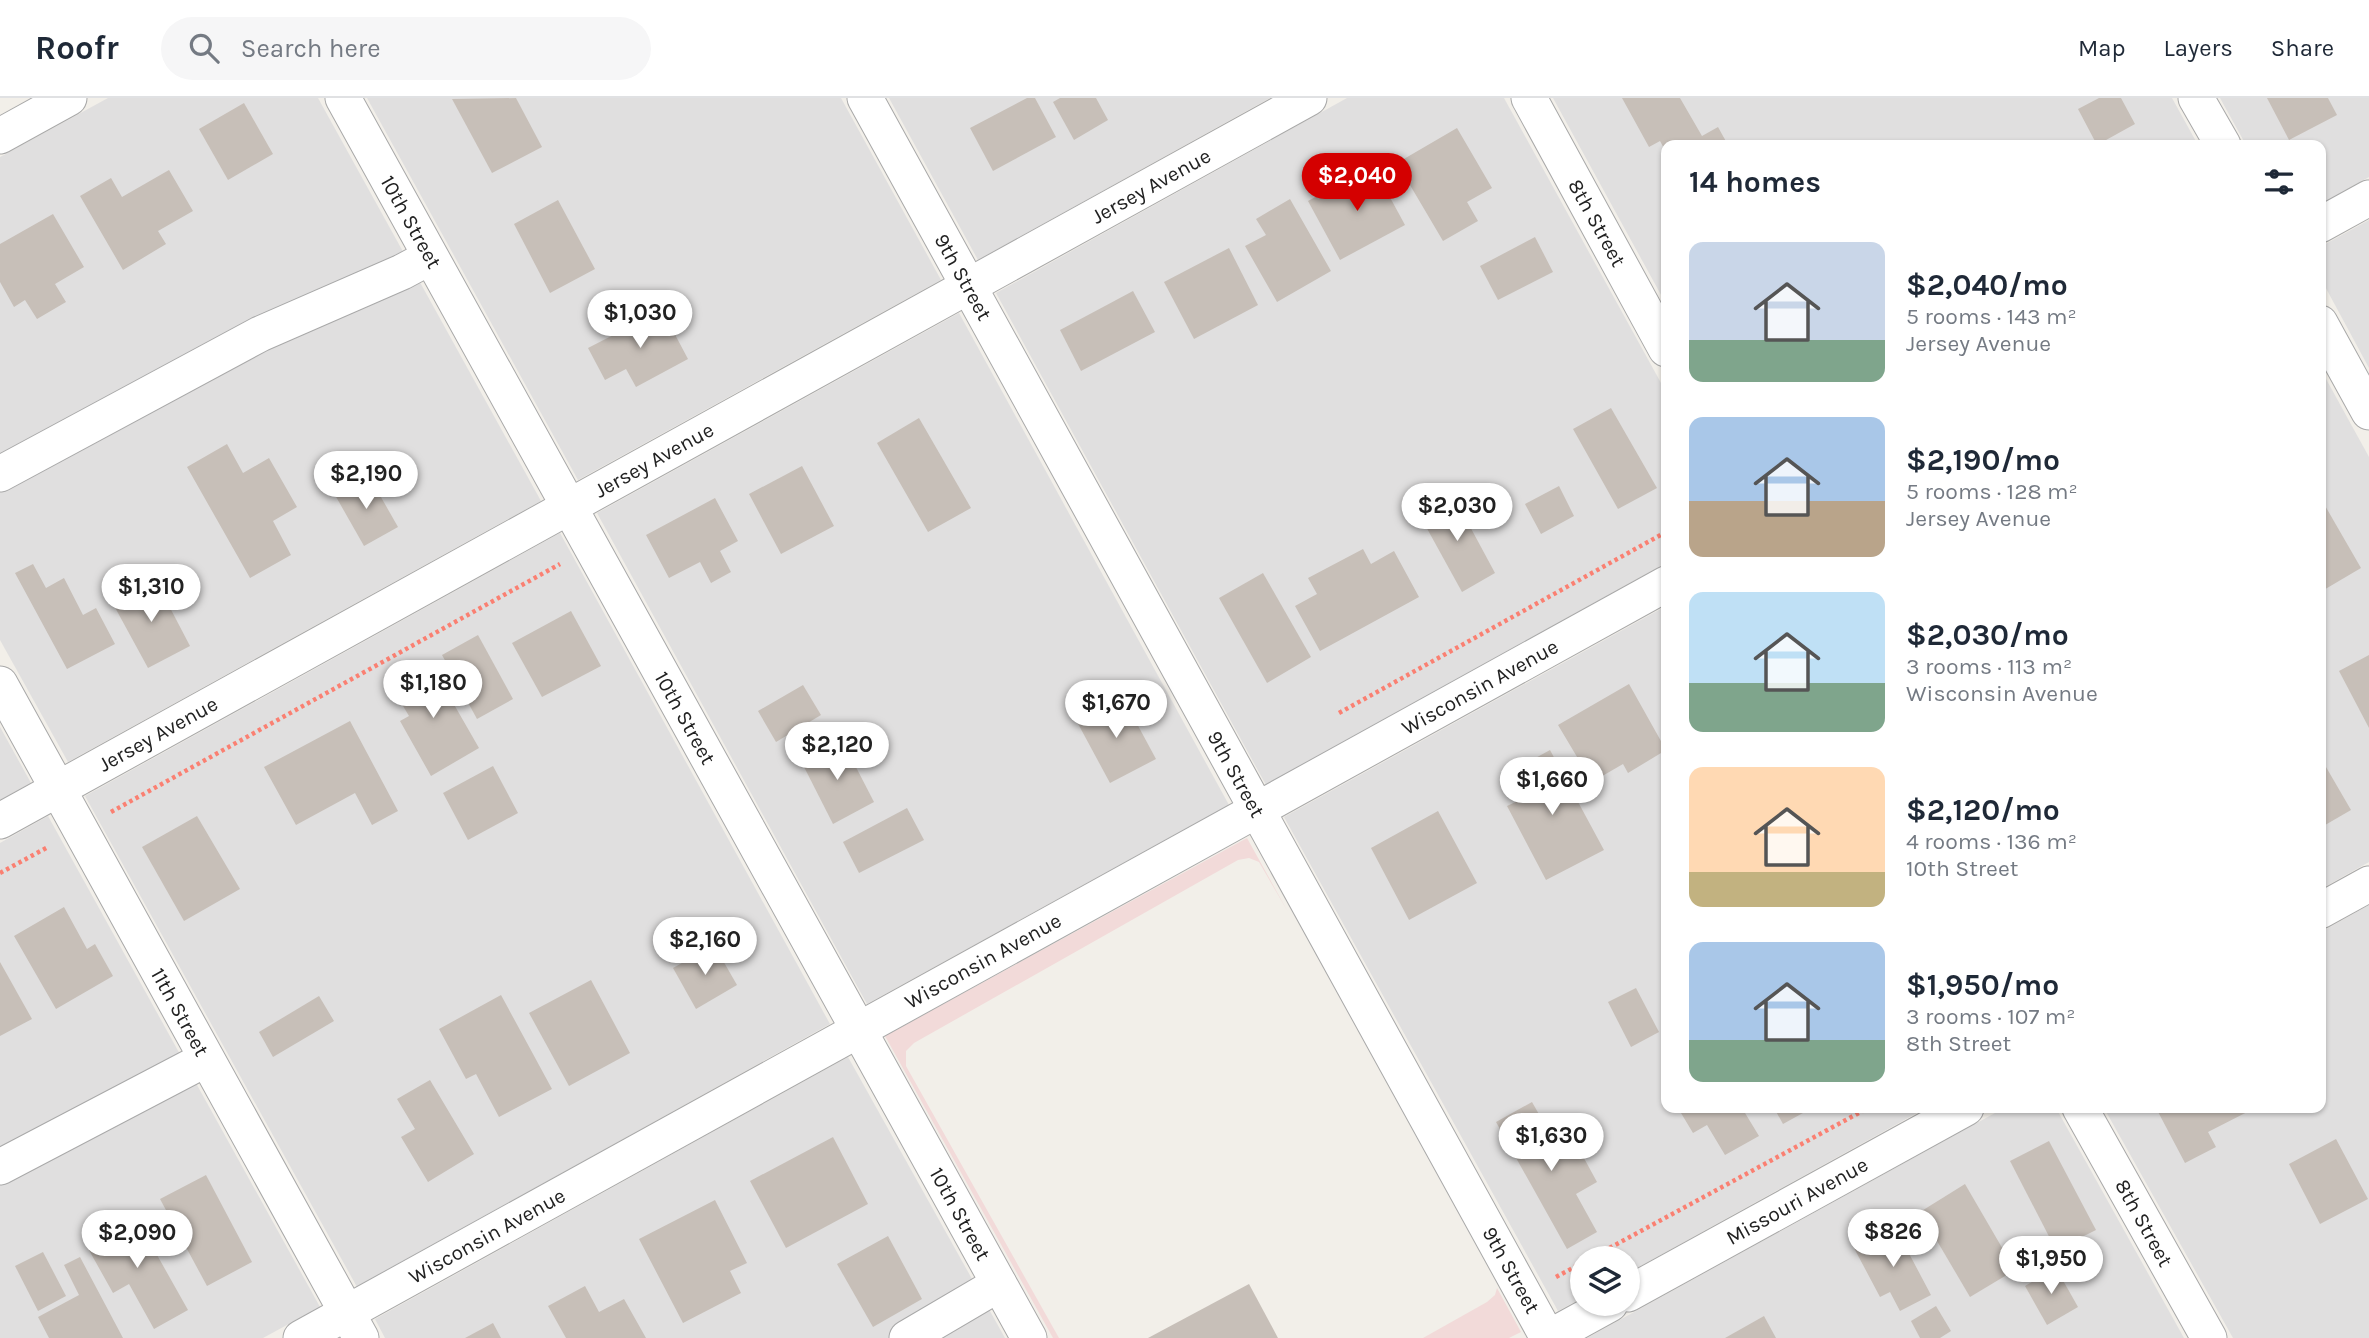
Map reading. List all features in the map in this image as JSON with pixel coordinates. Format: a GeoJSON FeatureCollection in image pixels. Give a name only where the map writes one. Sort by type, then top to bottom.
{"type":"FeatureCollection","features":[{"type":"Feature","properties":{"kind":"street"},"geometry":{"type":"LineString","coordinates":[[0,136],[69,98]]}},
{"type":"Feature","properties":{"kind":"street","name":"10th Street"},"geometry":{"type":"LineString","coordinates":[[342,98],[1029,1338]]}},
{"type":"Feature","properties":{"kind":"street","name":"9th Street"},"geometry":{"type":"LineString","coordinates":[[865,98],[1548,1338]]}},
{"type":"Feature","properties":{"kind":"street","name":"Jersey Avenue"},"geometry":{"type":"LineString","coordinates":[[0,821],[1309,98]]}},
{"type":"Feature","properties":{"kind":"street","name":"8th Street"},"geometry":{"type":"LineString","coordinates":[[1528,98],[1661,340]]}},
{"type":"Feature","properties":{"kind":"street"},"geometry":{"type":"LineString","coordinates":[[2196,98],[2220,140]]}},
{"type":"Feature","properties":{"kind":"street"},"geometry":{"type":"LineString","coordinates":[[2326,222],[2369,198]]}},
{"type":"Feature","properties":{"kind":"street"},"geometry":{"type":"LineString","coordinates":[[0,474],[260,334],[402,272],[430,257]]}},
{"type":"Feature","properties":{"kind":"street"},"geometry":{"type":"LineString","coordinates":[[2326,334],[2369,412]]}},
{"type":"Feature","properties":{"kind":"street","name":"Wisconsin Avenue"},"geometry":{"type":"LineString","coordinates":[[301,1338],[354,1326],[857,1030],[1661,587]]}},
{"type":"Feature","properties":{"kind":"street","name":"11th Street"},"geometry":{"type":"LineString","coordinates":[[0,684],[354,1326]]}},
{"type":"Feature","properties":{"kind":"street"},"geometry":{"type":"LineString","coordinates":[[2326,908],[2369,884]]}},
{"type":"Feature","properties":{"kind":"street"},"geometry":{"type":"LineString","coordinates":[[0,1167],[206,1059]]}},
{"type":"Feature","properties":{"kind":"street","name":"Missouri Avenue"},"geometry":{"type":"LineString","coordinates":[[1640,1287],[1957,1113]]}},
{"type":"Feature","properties":{"kind":"street","name":"8th Street"},"geometry":{"type":"LineString","coordinates":[[2083,1113],[2208,1338]]}},
{"type":"Feature","properties":{"kind":"street"},"geometry":{"type":"LineString","coordinates":[[907,1338],[999,1284]]}},
{"type":"Feature","properties":{"kind":"street"},"geometry":{"type":"LineString","coordinates":[[1548,1338],[1588,1316]]}},
{"type":"Feature","properties":{"kind":"path"},"geometry":{"type":"LineString","coordinates":[[1339,713],[1661,535]]}},
{"type":"Feature","properties":{"kind":"path"},"geometry":{"type":"LineString","coordinates":[[0,873],[569,559]]}},
{"type":"Feature","properties":{"kind":"path"},"geometry":{"type":"LineString","coordinates":[[1613,1246],[1859,1113]]}},
{"type":"Feature","properties":{"kind":"path"},"geometry":{"type":"LineString","coordinates":[[1556,1277],[1570,1269]]}},
{"type":"Feature","properties":{"kind":"shaded area"},"geometry":{"type":"Polygon","coordinates":[[[108,98],[318,98],[541,501],[68,762],[0,640],[0,157],[108,98]]]}},
{"type":"Feature","properties":{"kind":"shaded area"},"geometry":{"type":"Polygon","coordinates":[[[367,98],[841,98],[941,280],[578,480],[367,98]]]}},
{"type":"Feature","properties":{"kind":"shaded area"},"geometry":{"type":"Polygon","coordinates":[[[889,98],[1270,98],[978,260],[889,98]]]}},
{"type":"Feature","properties":{"kind":"shaded area"},"geometry":{"type":"Polygon","coordinates":[[[1347,98],[1504,98],[1661,383],[1661,566],[1266,785],[996,293],[1347,98]]]}},
{"type":"Feature","properties":{"kind":"shaded area"},"geometry":{"type":"Polygon","coordinates":[[[1553,98],[2172,98],[2195,140],[1661,140],[1661,295],[1553,98]]]}},
{"type":"Feature","properties":{"kind":"shaded area"},"geometry":{"type":"Polygon","coordinates":[[[2220,98],[2369,98],[2369,177],[2326,201],[2326,140],[2243,140],[2220,98]]]}},
{"type":"Feature","properties":{"kind":"shaded area"},"geometry":{"type":"Polygon","coordinates":[[[2369,220],[2369,368],[2326,288],[2326,244],[2369,220]]]}},
{"type":"Feature","properties":{"kind":"shaded area"},"geometry":{"type":"Polygon","coordinates":[[[959,313],[1229,805],[867,1004],[597,513],[959,313]]]}},
{"type":"Feature","properties":{"kind":"shaded area"},"geometry":{"type":"Polygon","coordinates":[[[2326,379],[2369,457],[2369,862],[2326,886],[2326,379]]]}},
{"type":"Feature","properties":{"kind":"shaded area"},"geometry":{"type":"Polygon","coordinates":[[[560,533],[830,1024],[357,1287],[85,796],[560,533]]]}},
{"type":"Feature","properties":{"kind":"shaded area"},"geometry":{"type":"Polygon","coordinates":[[[1661,609],[1661,1113],[1917,1113],[1640,1266],[1640,1246],[1570,1246],[1570,1304],[1558,1311],[1284,817],[1661,609]]]}},
{"type":"Feature","properties":{"kind":"shaded area"},"geometry":{"type":"Polygon","coordinates":[[[0,727],[31,783],[0,800],[0,727]]]}},
{"type":"Feature","properties":{"kind":"shaded area"},"geometry":{"type":"Polygon","coordinates":[[[48,816],[320,1307],[263,1338],[0,1338],[0,843],[48,816]]]}},
{"type":"Feature","properties":{"kind":"shaded area"},"geometry":{"type":"Polygon","coordinates":[[[1247,838],[1288,912],[1259,862],[1249,858],[1238,860],[914,1043],[906,1051],[906,1066],[1059,1338],[1053,1338],[885,1036],[1247,838]]]}},
{"type":"Feature","properties":{"kind":"shaded area"},"geometry":{"type":"Polygon","coordinates":[[[2369,905],[2369,1338],[2233,1338],[2107,1113],[2326,1113],[2326,929],[2369,905]]]}},
{"type":"Feature","properties":{"kind":"shaded area"},"geometry":{"type":"Polygon","coordinates":[[[848,1057],[1005,1338],[385,1338],[375,1319],[848,1057]]]}},
{"type":"Feature","properties":{"kind":"shaded area"},"geometry":{"type":"Polygon","coordinates":[[[1995,1113],[2059,1113],[2184,1338],[1587,1338],[1627,1316],[1640,1316],[1640,1309],[1995,1113]]]}},
{"type":"Feature","properties":{"kind":"shaded area"},"geometry":{"type":"Polygon","coordinates":[[[1497,1288],[1521,1332],[1509,1338],[1423,1338],[1487,1302],[1495,1295],[1497,1288]]]}},
{"type":"Feature","properties":{"kind":"building"},"geometry":{"type":"Polygon","coordinates":[[[516,98],[542,147],[492,173],[452,99],[516,98]]]}},
{"type":"Feature","properties":{"kind":"building"},"geometry":{"type":"Polygon","coordinates":[[[1027,98],[1035,98],[1056,137],[993,171],[970,128],[1027,98]]]}},
{"type":"Feature","properties":{"kind":"building"},"geometry":{"type":"Polygon","coordinates":[[[1060,98],[1096,98],[1108,120],[1074,140],[1053,102],[1060,98]]]}},
{"type":"Feature","properties":{"kind":"building"},"geometry":{"type":"Polygon","coordinates":[[[1622,98],[1680,98],[1702,136],[1718,127],[1725,140],[1661,140],[1661,143],[1649,147],[1622,98]]]}},
{"type":"Feature","properties":{"kind":"building"},"geometry":{"type":"Polygon","coordinates":[[[2099,98],[2121,98],[2135,124],[2106,140],[2094,140],[2078,109],[2099,98]]]}},
{"type":"Feature","properties":{"kind":"building"},"geometry":{"type":"Polygon","coordinates":[[[2267,98],[2328,98],[2337,115],[2289,140],[2267,98]]]}},
{"type":"Feature","properties":{"kind":"building"},"geometry":{"type":"Polygon","coordinates":[[[244,103],[273,154],[228,180],[199,129],[244,103]]]}},
{"type":"Feature","properties":{"kind":"building"},"geometry":{"type":"Polygon","coordinates":[[[1457,128],[1492,188],[1467,202],[1478,221],[1443,241],[1397,163],[1457,128]]]}},
{"type":"Feature","properties":{"kind":"building"},"geometry":{"type":"Polygon","coordinates":[[[1373,166],[1405,225],[1340,260],[1308,201],[1373,166]]]}},
{"type":"Feature","properties":{"kind":"building"},"geometry":{"type":"Polygon","coordinates":[[[169,170],[193,211],[158,231],[166,244],[123,270],[80,196],[111,178],[122,197],[169,170]]]}},
{"type":"Feature","properties":{"kind":"building"},"geometry":{"type":"Polygon","coordinates":[[[1290,199],[1331,271],[1277,302],[1245,246],[1266,235],[1256,219],[1290,199]]]}},
{"type":"Feature","properties":{"kind":"building"},"geometry":{"type":"Polygon","coordinates":[[[558,200],[595,269],[550,293],[514,224],[558,200]]]}},
{"type":"Feature","properties":{"kind":"building"},"geometry":{"type":"Polygon","coordinates":[[[53,214],[84,267],[55,284],[66,302],[37,319],[25,300],[14,307],[0,282],[0,244],[53,214]]]}},
{"type":"Feature","properties":{"kind":"building"},"geometry":{"type":"Polygon","coordinates":[[[1535,237],[1553,272],[1498,300],[1480,266],[1535,237]]]}},
{"type":"Feature","properties":{"kind":"building"},"geometry":{"type":"Polygon","coordinates":[[[1229,248],[1258,305],[1194,339],[1164,282],[1229,248]]]}},
{"type":"Feature","properties":{"kind":"building"},"geometry":{"type":"Polygon","coordinates":[[[1133,291],[1155,332],[1081,371],[1060,330],[1133,291]]]}},
{"type":"Feature","properties":{"kind":"building"},"geometry":{"type":"Polygon","coordinates":[[[662,310],[688,359],[636,387],[626,369],[605,380],[588,348],[662,310]]]}},
{"type":"Feature","properties":{"kind":"building"},"geometry":{"type":"Polygon","coordinates":[[[1611,408],[1657,488],[1618,509],[1573,429],[1611,408]]]}},
{"type":"Feature","properties":{"kind":"building"},"geometry":{"type":"Polygon","coordinates":[[[919,418],[971,508],[928,532],[877,443],[919,418]]]}},
{"type":"Feature","properties":{"kind":"building"},"geometry":{"type":"Polygon","coordinates":[[[227,444],[243,473],[269,458],[297,507],[273,521],[291,555],[250,578],[187,467],[227,444]]]}},
{"type":"Feature","properties":{"kind":"building"},"geometry":{"type":"Polygon","coordinates":[[[802,466],[834,526],[781,554],[749,494],[802,466]]]}},
{"type":"Feature","properties":{"kind":"building"},"geometry":{"type":"Polygon","coordinates":[[[369,476],[398,527],[364,546],[335,495],[369,476]]]}},
{"type":"Feature","properties":{"kind":"building"},"geometry":{"type":"Polygon","coordinates":[[[1559,486],[1574,516],[1541,534],[1525,504],[1559,486]]]}},
{"type":"Feature","properties":{"kind":"building"},"geometry":{"type":"Polygon","coordinates":[[[1453,495],[1495,573],[1462,592],[1419,514],[1453,495]]]}},
{"type":"Feature","properties":{"kind":"building"},"geometry":{"type":"Polygon","coordinates":[[[715,498],[738,541],[720,551],[731,572],[711,583],[700,562],[669,578],[646,535],[715,498]]]}},
{"type":"Feature","properties":{"kind":"building"},"geometry":{"type":"Polygon","coordinates":[[[2326,507],[2361,568],[2326,589],[2326,507]]]}},
{"type":"Feature","properties":{"kind":"building"},"geometry":{"type":"Polygon","coordinates":[[[1363,549],[1371,564],[1394,551],[1419,597],[1320,651],[1295,606],[1317,594],[1308,578],[1363,549]]]}},
{"type":"Feature","properties":{"kind":"building"},"geometry":{"type":"Polygon","coordinates":[[[33,564],[46,588],[64,578],[83,615],[96,608],[115,644],[67,669],[15,573],[33,564]]]}},
{"type":"Feature","properties":{"kind":"building"},"geometry":{"type":"Polygon","coordinates":[[[1263,573],[1311,657],[1267,683],[1219,598],[1263,573]]]}},
{"type":"Feature","properties":{"kind":"building"},"geometry":{"type":"Polygon","coordinates":[[[155,579],[190,646],[148,668],[112,602],[155,579]]]}},
{"type":"Feature","properties":{"kind":"building"},"geometry":{"type":"Polygon","coordinates":[[[571,611],[601,666],[542,697],[512,643],[571,611]]]}},
{"type":"Feature","properties":{"kind":"building"},"geometry":{"type":"Polygon","coordinates":[[[478,635],[513,699],[477,719],[442,655],[478,635]]]}},
{"type":"Feature","properties":{"kind":"building"},"geometry":{"type":"Polygon","coordinates":[[[2369,655],[2369,728],[2339,671],[2369,655]]]}},
{"type":"Feature","properties":{"kind":"building"},"geometry":{"type":"Polygon","coordinates":[[[429,661],[479,748],[431,776],[400,721],[409,716],[390,684],[429,661]]]}},
{"type":"Feature","properties":{"kind":"building"},"geometry":{"type":"Polygon","coordinates":[[[1629,684],[1661,741],[1661,753],[1628,773],[1623,764],[1592,782],[1558,725],[1629,684]]]}},
{"type":"Feature","properties":{"kind":"building"},"geometry":{"type":"Polygon","coordinates":[[[803,685],[821,715],[776,742],[758,711],[803,685]]]}},
{"type":"Feature","properties":{"kind":"building"},"geometry":{"type":"Polygon","coordinates":[[[1122,696],[1156,759],[1110,783],[1076,720],[1122,696]]]}},
{"type":"Feature","properties":{"kind":"building"},"geometry":{"type":"Polygon","coordinates":[[[350,721],[398,811],[372,825],[355,793],[296,825],[264,767],[350,721]]]}},
{"type":"Feature","properties":{"kind":"building"},"geometry":{"type":"Polygon","coordinates":[[[842,740],[874,802],[833,824],[801,761],[842,740]]]}},
{"type":"Feature","properties":{"kind":"building"},"geometry":{"type":"Polygon","coordinates":[[[1550,750],[1604,850],[1546,880],[1507,806],[1524,798],[1510,772],[1550,750]]]}},
{"type":"Feature","properties":{"kind":"building"},"geometry":{"type":"Polygon","coordinates":[[[493,766],[518,813],[468,840],[443,793],[493,766]]]}},
{"type":"Feature","properties":{"kind":"building"},"geometry":{"type":"Polygon","coordinates":[[[2326,767],[2351,810],[2326,825],[2326,767]]]}},
{"type":"Feature","properties":{"kind":"building"},"geometry":{"type":"Polygon","coordinates":[[[907,808],[924,840],[859,873],[843,842],[907,808]]]}},
{"type":"Feature","properties":{"kind":"building"},"geometry":{"type":"Polygon","coordinates":[[[1438,811],[1477,883],[1409,920],[1371,848],[1438,811]]]}},
{"type":"Feature","properties":{"kind":"building"},"geometry":{"type":"Polygon","coordinates":[[[197,816],[240,889],[184,921],[142,847],[197,816]]]}},
{"type":"Feature","properties":{"kind":"building"},"geometry":{"type":"Polygon","coordinates":[[[64,907],[87,949],[95,944],[113,976],[56,1009],[14,936],[64,907]]]}},
{"type":"Feature","properties":{"kind":"building"},"geometry":{"type":"Polygon","coordinates":[[[714,945],[737,985],[696,1009],[673,968],[714,945]]]}},
{"type":"Feature","properties":{"kind":"building"},"geometry":{"type":"Polygon","coordinates":[[[0,962],[32,1019],[0,1036],[0,962]]]}},
{"type":"Feature","properties":{"kind":"building"},"geometry":{"type":"Polygon","coordinates":[[[591,980],[630,1053],[569,1086],[529,1013],[591,980]]]}},
{"type":"Feature","properties":{"kind":"building"},"geometry":{"type":"Polygon","coordinates":[[[1636,988],[1659,1032],[1631,1047],[1608,1002],[1636,988]]]}},
{"type":"Feature","properties":{"kind":"building"},"geometry":{"type":"Polygon","coordinates":[[[501,995],[552,1089],[499,1117],[476,1074],[466,1079],[439,1029],[501,995]]]}},
{"type":"Feature","properties":{"kind":"building"},"geometry":{"type":"Polygon","coordinates":[[[319,996],[334,1021],[273,1057],[259,1032],[319,996]]]}},
{"type":"Feature","properties":{"kind":"building"},"geometry":{"type":"Polygon","coordinates":[[[430,1080],[474,1154],[428,1182],[401,1137],[415,1129],[397,1099],[430,1080]]]}},
{"type":"Feature","properties":{"kind":"building"},"geometry":{"type":"Polygon","coordinates":[[[1532,1102],[1564,1158],[1579,1149],[1597,1182],[1576,1194],[1597,1232],[1567,1249],[1496,1122],[1532,1102]]]}},
{"type":"Feature","properties":{"kind":"building"},"geometry":{"type":"Polygon","coordinates":[[[1681,1113],[1745,1113],[1759,1136],[1725,1155],[1707,1125],[1693,1133],[1681,1113]]]}},
{"type":"Feature","properties":{"kind":"building"},"geometry":{"type":"Polygon","coordinates":[[[1777,1113],[1803,1113],[1783,1124],[1777,1113]]]}},
{"type":"Feature","properties":{"kind":"building"},"geometry":{"type":"Polygon","coordinates":[[[2159,1113],[2245,1113],[2208,1132],[2216,1147],[2185,1163],[2159,1113]]]}},
{"type":"Feature","properties":{"kind":"building"},"geometry":{"type":"Polygon","coordinates":[[[833,1137],[868,1204],[786,1248],[750,1181],[833,1137]]]}},
{"type":"Feature","properties":{"kind":"building"},"geometry":{"type":"Polygon","coordinates":[[[2336,1139],[2368,1199],[2320,1224],[2289,1164],[2336,1139]]]}},
{"type":"Feature","properties":{"kind":"building"},"geometry":{"type":"Polygon","coordinates":[[[2049,1141],[2096,1230],[2056,1250],[2010,1161],[2049,1141]]]}},
{"type":"Feature","properties":{"kind":"building"},"geometry":{"type":"Polygon","coordinates":[[[206,1175],[252,1262],[207,1286],[160,1199],[206,1175]]]}},
{"type":"Feature","properties":{"kind":"building"},"geometry":{"type":"Polygon","coordinates":[[[1965,1184],[2015,1270],[1970,1297],[1920,1212],[1965,1184]]]}},
{"type":"Feature","properties":{"kind":"building"},"geometry":{"type":"Polygon","coordinates":[[[715,1200],[747,1263],[730,1271],[741,1293],[683,1323],[639,1239],[715,1200]]]}},
{"type":"Feature","properties":{"kind":"building"},"geometry":{"type":"Polygon","coordinates":[[[134,1214],[188,1310],[154,1329],[129,1284],[113,1293],[85,1243],[134,1214]]]}},
{"type":"Feature","properties":{"kind":"building"},"geometry":{"type":"Polygon","coordinates":[[[1895,1227],[1931,1295],[1900,1311],[1890,1292],[1880,1297],[1854,1248],[1895,1227]]]}},
{"type":"Feature","properties":{"kind":"building"},"geometry":{"type":"Polygon","coordinates":[[[888,1236],[922,1299],[873,1327],[837,1264],[888,1236]]]}},
{"type":"Feature","properties":{"kind":"building"},"geometry":{"type":"Polygon","coordinates":[[[43,1252],[66,1296],[38,1311],[15,1266],[43,1252]]]}},
{"type":"Feature","properties":{"kind":"building"},"geometry":{"type":"Polygon","coordinates":[[[80,1257],[123,1338],[49,1338],[38,1317],[79,1295],[64,1265],[80,1257]]]}},
{"type":"Feature","properties":{"kind":"building"},"geometry":{"type":"Polygon","coordinates":[[[2056,1268],[2078,1307],[2047,1325],[2025,1286],[2056,1268]]]}},
{"type":"Feature","properties":{"kind":"building"},"geometry":{"type":"Polygon","coordinates":[[[1249,1284],[1278,1338],[1148,1338],[1249,1284]]]}},
{"type":"Feature","properties":{"kind":"building"},"geometry":{"type":"Polygon","coordinates":[[[585,1286],[599,1312],[624,1299],[646,1338],[566,1338],[548,1306],[585,1286]]]}},
{"type":"Feature","properties":{"kind":"building"},"geometry":{"type":"Polygon","coordinates":[[[1936,1306],[1951,1331],[1940,1338],[1920,1338],[1911,1321],[1936,1306]]]}},
{"type":"Feature","properties":{"kind":"building"},"geometry":{"type":"Polygon","coordinates":[[[1764,1316],[1776,1338],[1725,1338],[1764,1316]]]}},
{"type":"Feature","properties":{"kind":"building"},"geometry":{"type":"Polygon","coordinates":[[[493,1323],[501,1338],[465,1338],[493,1323]]]}}]}
